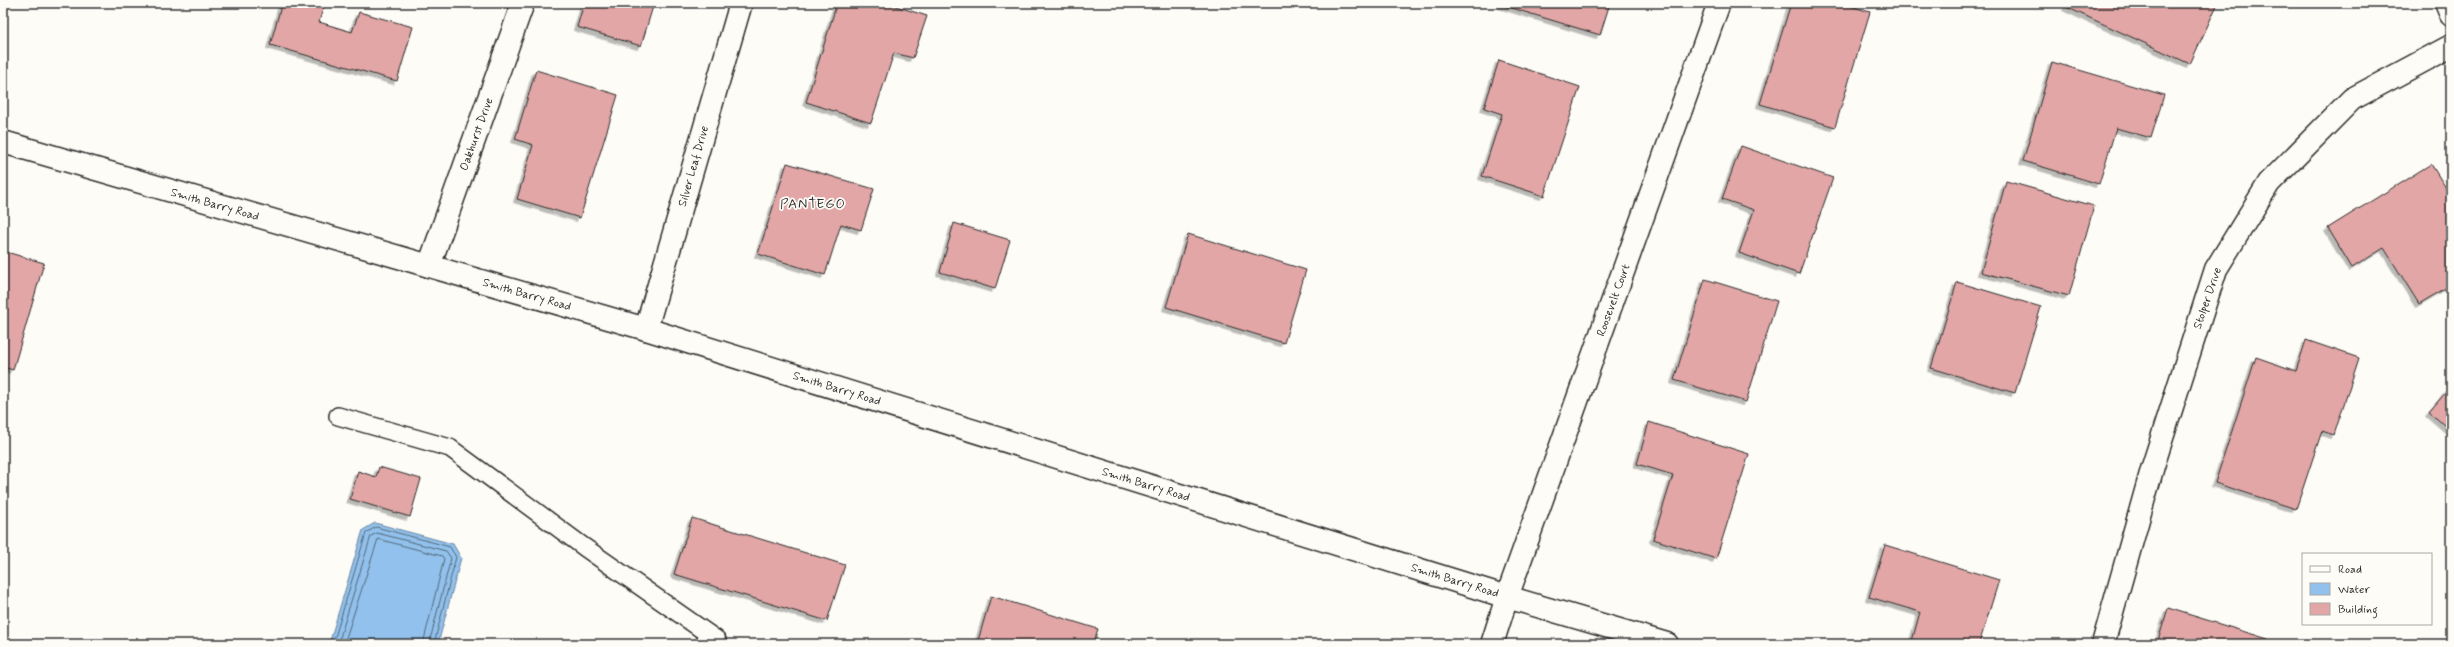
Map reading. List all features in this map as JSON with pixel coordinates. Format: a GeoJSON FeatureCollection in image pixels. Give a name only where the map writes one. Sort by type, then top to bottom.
{"type":"FeatureCollection","features":[{"type":"Feature","properties":{"kind":"street","name":"Oakhurst Drive"},"geometry":{"type":"LineString","coordinates":[[429,266],[523,3]]}},
{"type":"Feature","properties":{"kind":"street","name":"Silver Leaf Drive"},"geometry":{"type":"LineString","coordinates":[[646,329],[741,3]]}},
{"type":"Feature","properties":{"kind":"street","name":"Roosevelt Court"},"geometry":{"type":"LineString","coordinates":[[1492,644],[1507,597],[1719,3]]}},
{"type":"Feature","properties":{"kind":"street"},"geometry":{"type":"LineString","coordinates":[[2446,3],[2451,15]]}},
{"type":"Feature","properties":{"kind":"street","name":"Stolper Drive"},"geometry":{"type":"LineString","coordinates":[[2103,644],[2153,466],[2216,269],[2269,183],[2352,99],[2451,46]]}},
{"type":"Feature","properties":{"kind":"street","name":"Smith Barry Road"},"geometry":{"type":"LineString","coordinates":[[3,142],[646,329],[1507,597],[1667,644]]}},
{"type":"Feature","properties":{"kind":"lane"},"geometry":{"type":"LineString","coordinates":[[338,416],[450,448],[584,547],[717,640]]}},
{"type":"Feature","properties":{"kind":"water"},"geometry":{"type":"Polygon","coordinates":[[[375,523],[453,544],[461,558],[438,644],[329,644],[363,530],[375,523]]]}},
{"type":"Feature","properties":{"kind":"building"},"geometry":{"type":"Polygon","coordinates":[[[282,3],[325,3],[319,22],[352,32],[359,12],[413,27],[397,81],[270,45],[282,3]]]}},
{"type":"Feature","properties":{"kind":"building"},"geometry":{"type":"Polygon","coordinates":[[[584,3],[654,3],[641,46],[577,27],[584,3]]]}},
{"type":"Feature","properties":{"kind":"building"},"geometry":{"type":"Polygon","coordinates":[[[837,3],[886,3],[927,16],[913,58],[894,53],[871,123],[806,102],[837,3]]]}},
{"type":"Feature","properties":{"kind":"building"},"geometry":{"type":"Polygon","coordinates":[[[1502,3],[1610,3],[1600,35],[1502,5],[1502,3]]]}},
{"type":"Feature","properties":{"kind":"building"},"geometry":{"type":"Polygon","coordinates":[[[1791,3],[1841,3],[1870,12],[1835,127],[1760,104],[1791,3]]]}},
{"type":"Feature","properties":{"kind":"building"},"geometry":{"type":"Polygon","coordinates":[[[2068,3],[2218,3],[2190,64],[2066,7],[2068,3]]]}},
{"type":"Feature","properties":{"kind":"building"},"geometry":{"type":"Polygon","coordinates":[[[1499,60],[1580,87],[1544,196],[1482,176],[1502,114],[1484,108],[1499,60]]]}},
{"type":"Feature","properties":{"kind":"building"},"geometry":{"type":"Polygon","coordinates":[[[2052,62],[2164,95],[2151,138],[2116,128],[2099,184],[2023,161],[2052,62]]]}},
{"type":"Feature","properties":{"kind":"building"},"geometry":{"type":"Polygon","coordinates":[[[536,70],[618,95],[580,218],[517,199],[533,145],[515,139],[536,70]]]}},
{"type":"Feature","properties":{"kind":"building"},"geometry":{"type":"Polygon","coordinates":[[[1741,146],[1833,178],[1799,274],[1739,253],[1754,210],[1722,199],[1741,146]]]}},
{"type":"Feature","properties":{"kind":"building"},"geometry":{"type":"Polygon","coordinates":[[[787,163],[874,189],[861,230],[841,224],[825,275],[758,254],[787,163]]]}},
{"type":"Feature","properties":{"kind":"building"},"geometry":{"type":"Polygon","coordinates":[[[2431,164],[2451,196],[2451,285],[2419,304],[2384,248],[2352,268],[2328,228],[2431,164]]]}},
{"type":"Feature","properties":{"kind":"building"},"geometry":{"type":"Polygon","coordinates":[[[2006,181],[2094,206],[2069,296],[1981,272],[2006,181]]]}},
{"type":"Feature","properties":{"kind":"building"},"geometry":{"type":"Polygon","coordinates":[[[954,223],[1010,240],[995,289],[940,272],[954,223]]]}},
{"type":"Feature","properties":{"kind":"building"},"geometry":{"type":"Polygon","coordinates":[[[1188,234],[1306,270],[1284,343],[1166,307],[1188,234]]]}},
{"type":"Feature","properties":{"kind":"building"},"geometry":{"type":"Polygon","coordinates":[[[3,251],[44,263],[13,370],[3,367],[3,251]]]}},
{"type":"Feature","properties":{"kind":"building"},"geometry":{"type":"Polygon","coordinates":[[[1705,279],[1777,301],[1746,402],[1674,380],[1705,279]]]}},
{"type":"Feature","properties":{"kind":"building"},"geometry":{"type":"Polygon","coordinates":[[[1957,282],[2041,307],[2015,393],[1931,368],[1957,282]]]}},
{"type":"Feature","properties":{"kind":"building"},"geometry":{"type":"Polygon","coordinates":[[[2306,340],[2359,358],[2334,435],[2322,431],[2296,509],[2215,483],[2256,357],[2296,371],[2306,340]]]}},
{"type":"Feature","properties":{"kind":"building"},"geometry":{"type":"Polygon","coordinates":[[[2451,386],[2451,431],[2429,412],[2451,386]]]}},
{"type":"Feature","properties":{"kind":"building"},"geometry":{"type":"Polygon","coordinates":[[[1649,422],[1749,454],[1716,559],[1653,539],[1673,475],[1637,464],[1649,422]]]}},
{"type":"Feature","properties":{"kind":"building"},"geometry":{"type":"Polygon","coordinates":[[[379,467],[421,479],[410,517],[350,499],[358,471],[376,477],[379,467]]]}},
{"type":"Feature","properties":{"kind":"building"},"geometry":{"type":"Polygon","coordinates":[[[692,518],[845,565],[827,621],[674,574],[692,518]]]}},
{"type":"Feature","properties":{"kind":"building"},"geometry":{"type":"Polygon","coordinates":[[[1885,545],[1999,580],[1979,644],[1923,644],[1912,641],[1920,612],[1869,597],[1885,545]]]}},
{"type":"Feature","properties":{"kind":"building"},"geometry":{"type":"Polygon","coordinates":[[[991,596],[1098,629],[1093,644],[977,644],[991,596]]]}},
{"type":"Feature","properties":{"kind":"building"},"geometry":{"type":"Polygon","coordinates":[[[2168,608],[2268,639],[2267,644],[2157,644],[2168,608]]]}},
{"type":"Feature","properties":{"kind":"district","name":"PANTEGO"},"geometry":{"type":"Point","coordinates":[813,203]}}]}
